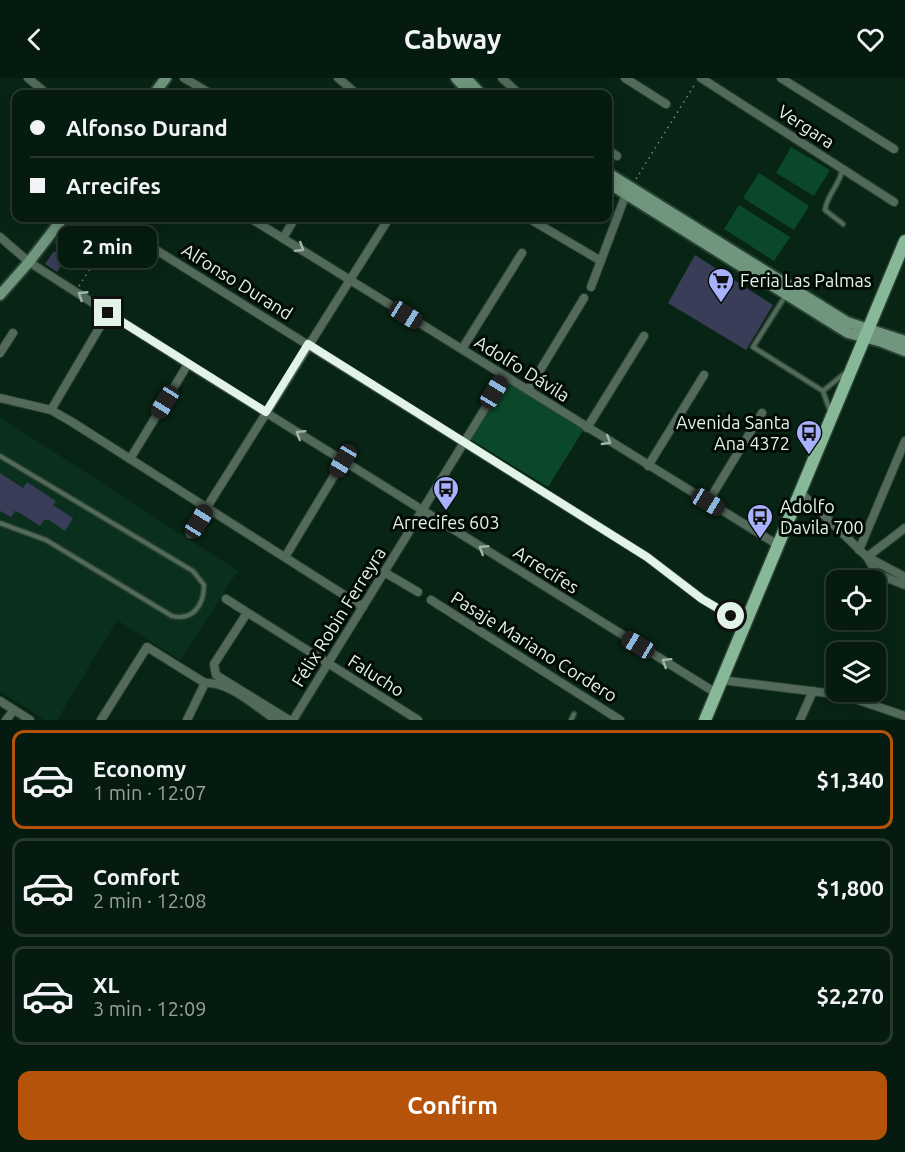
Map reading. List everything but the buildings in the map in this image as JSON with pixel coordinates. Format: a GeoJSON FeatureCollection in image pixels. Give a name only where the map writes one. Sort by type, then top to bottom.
{"type":"FeatureCollection","features":[{"type":"Feature","properties":{"kind":"main road"},"geometry":{"type":"LineString","coordinates":[[456,78],[472,90]]}},
{"type":"Feature","properties":{"kind":"main road"},"geometry":{"type":"LineString","coordinates":[[612,177],[628,191],[848,333],[905,341]]}},
{"type":"Feature","properties":{"kind":"main road"},"geometry":{"type":"LineString","coordinates":[[612,185],[628,191],[867,334],[905,351]]}},
{"type":"Feature","properties":{"kind":"main road"},"geometry":{"type":"LineString","coordinates":[[0,295],[60,222]]}},
{"type":"Feature","properties":{"kind":"main road"},"geometry":{"type":"LineString","coordinates":[[705,720],[905,241]]}},
{"type":"Feature","properties":{"kind":"street"},"geometry":{"type":"LineString","coordinates":[[28,78],[42,90]]}},
{"type":"Feature","properties":{"kind":"street"},"geometry":{"type":"LineString","coordinates":[[184,78],[204,90]]}},
{"type":"Feature","properties":{"kind":"street"},"geometry":{"type":"LineString","coordinates":[[338,78],[352,90]]}},
{"type":"Feature","properties":{"kind":"street"},"geometry":{"type":"LineString","coordinates":[[502,78],[515,90]]}},
{"type":"Feature","properties":{"kind":"street"},"geometry":{"type":"LineString","coordinates":[[625,78],[666,104]]}},
{"type":"Feature","properties":{"kind":"street"},"geometry":{"type":"LineString","coordinates":[[781,78],[894,149]]}},
{"type":"Feature","properties":{"kind":"street","name":"Vergara"},"geometry":{"type":"LineString","coordinates":[[704,79],[894,202]]}},
{"type":"Feature","properties":{"kind":"street"},"geometry":{"type":"LineString","coordinates":[[612,153],[617,156]]}},
{"type":"Feature","properties":{"kind":"street"},"geometry":{"type":"LineString","coordinates":[[591,287],[628,191]]}},
{"type":"Feature","properties":{"kind":"street","name":"Alfonso Durand"},"geometry":{"type":"LineString","coordinates":[[112,222],[647,557],[702,599],[745,625]]}},
{"type":"Feature","properties":{"kind":"street","name":"Adolfo Dávila"},"geometry":{"type":"LineString","coordinates":[[257,222],[778,545]]}},
{"type":"Feature","properties":{"kind":"street"},"geometry":{"type":"LineString","coordinates":[[283,238],[293,222]]}},
{"type":"Feature","properties":{"kind":"street"},"geometry":{"type":"LineString","coordinates":[[190,534],[308,344],[351,281],[386,222]]}},
{"type":"Feature","properties":{"kind":"street"},"geometry":{"type":"LineString","coordinates":[[535,222],[601,261]]}},
{"type":"Feature","properties":{"kind":"street","name":"Arrecifes"},"geometry":{"type":"LineString","coordinates":[[0,237],[29,262],[188,364],[716,693]]}},
{"type":"Feature","properties":{"kind":"street"},"geometry":{"type":"LineString","coordinates":[[462,349],[522,253]]}},
{"type":"Feature","properties":{"kind":"street"},"geometry":{"type":"LineString","coordinates":[[528,390],[584,298]]}},
{"type":"Feature","properties":{"kind":"street"},"geometry":{"type":"LineString","coordinates":[[51,410],[108,313]]}},
{"type":"Feature","properties":{"kind":"street"},"geometry":{"type":"LineString","coordinates":[[0,353],[13,333]]}},
{"type":"Feature","properties":{"kind":"street"},"geometry":{"type":"LineString","coordinates":[[587,428],[644,336]]}},
{"type":"Feature","properties":{"kind":"street"},"geometry":{"type":"LineString","coordinates":[[130,459],[188,364]]}},
{"type":"Feature","properties":{"kind":"street","name":"Félix Robin Ferreyra"},"geometry":{"type":"LineString","coordinates":[[293,720],[423,512],[505,375]]}},
{"type":"Feature","properties":{"kind":"street"},"geometry":{"type":"LineString","coordinates":[[648,466],[704,375]]}},
{"type":"Feature","properties":{"kind":"street"},"geometry":{"type":"LineString","coordinates":[[0,398],[51,410],[363,607]]}},
{"type":"Feature","properties":{"kind":"street"},"geometry":{"type":"LineString","coordinates":[[708,502],[762,413]]}},
{"type":"Feature","properties":{"kind":"street"},"geometry":{"type":"LineString","coordinates":[[859,549],[905,441]]}},
{"type":"Feature","properties":{"kind":"street"},"geometry":{"type":"LineString","coordinates":[[285,557],[343,461]]}},
{"type":"Feature","properties":{"kind":"street"},"geometry":{"type":"LineString","coordinates":[[801,493],[867,557],[877,574],[905,585]]}},
{"type":"Feature","properties":{"kind":"street"},"geometry":{"type":"LineString","coordinates":[[867,557],[905,528]]}},
{"type":"Feature","properties":{"kind":"street"},"geometry":{"type":"LineString","coordinates":[[867,557],[904,576]]}},
{"type":"Feature","properties":{"kind":"street"},"geometry":{"type":"LineString","coordinates":[[384,572],[418,592]]}},
{"type":"Feature","properties":{"kind":"street","name":"Falucho"},"geometry":{"type":"LineString","coordinates":[[226,599],[418,720]]}},
{"type":"Feature","properties":{"kind":"street","name":"Pasaje Mariano Cordero"},"geometry":{"type":"LineString","coordinates":[[431,600],[620,720]]}},
{"type":"Feature","properties":{"kind":"street"},"geometry":{"type":"LineString","coordinates":[[247,613],[214,664],[216,675],[288,720]]}},
{"type":"Feature","properties":{"kind":"street"},"geometry":{"type":"LineString","coordinates":[[101,720],[147,647],[205,683],[214,682],[234,693],[276,720]]}},
{"type":"Feature","properties":{"kind":"street"},"geometry":{"type":"LineString","coordinates":[[721,680],[850,697],[902,717]]}},
{"type":"Feature","properties":{"kind":"street"},"geometry":{"type":"LineString","coordinates":[[187,720],[205,683]]}},
{"type":"Feature","properties":{"kind":"street"},"geometry":{"type":"LineString","coordinates":[[800,720],[813,691]]}},
{"type":"Feature","properties":{"kind":"street"},"geometry":{"type":"LineString","coordinates":[[0,701],[30,720]]}},
{"type":"Feature","properties":{"kind":"street"},"geometry":{"type":"LineString","coordinates":[[6,720],[14,710]]}},
{"type":"Feature","properties":{"kind":"lane"},"geometry":{"type":"LineString","coordinates":[[843,169],[829,196],[825,210],[843,224]]}},
{"type":"Feature","properties":{"kind":"lane"},"geometry":{"type":"LineString","coordinates":[[786,295],[753,347],[823,391],[829,405],[829,424]]}},
{"type":"Feature","properties":{"kind":"lane"},"geometry":{"type":"LineString","coordinates":[[823,391],[854,364]]}},
{"type":"Feature","properties":{"kind":"lane"},"geometry":{"type":"LineString","coordinates":[[0,456],[193,571],[204,585],[201,603],[195,612],[185,617],[172,616],[46,540],[0,523]]}},
{"type":"Feature","properties":{"kind":"lane"},"geometry":{"type":"LineString","coordinates":[[571,720],[574,714]]}},
{"type":"Feature","properties":{"kind":"path"},"geometry":{"type":"LineString","coordinates":[[628,191],[704,79]]}},
{"type":"Feature","properties":{"kind":"path"},"geometry":{"type":"LineString","coordinates":[[76,291],[118,225]]}},
{"type":"Feature","properties":{"kind":"path"},"geometry":{"type":"LineString","coordinates":[[57,247],[91,268]]}},
{"type":"Feature","properties":{"kind":"shaded area"},"geometry":{"type":"Polygon","coordinates":[[[791,147],[830,170],[814,196],[776,173],[791,147]]]}},
{"type":"Feature","properties":{"kind":"shaded area"},"geometry":{"type":"Polygon","coordinates":[[[759,173],[809,206],[794,230],[743,198],[759,173]]]}},
{"type":"Feature","properties":{"kind":"shaded area"},"geometry":{"type":"Polygon","coordinates":[[[739,205],[790,237],[774,261],[724,229],[739,205]]]}},
{"type":"Feature","properties":{"kind":"shaded area"},"geometry":{"type":"Polygon","coordinates":[[[68,222],[103,222],[113,228],[91,266],[54,243],[68,222]]]}},
{"type":"Feature","properties":{"kind":"shaded area"},"geometry":{"type":"Polygon","coordinates":[[[507,382],[584,429],[548,487],[470,439],[507,382]]]}},
{"type":"Feature","properties":{"kind":"shaded area"},"geometry":{"type":"Polygon","coordinates":[[[0,417],[238,571],[180,660],[117,620],[57,720],[44,720],[0,691],[0,417]]]}},
{"type":"Feature","properties":{"kind":"place","name":"Feria Las Palmas"},"geometry":{"type":"Point","coordinates":[721,304]}},
{"type":"Feature","properties":{"kind":"place","name":"Avenida Santa Ana 4372"},"geometry":{"type":"Point","coordinates":[809,456]}},
{"type":"Feature","properties":{"kind":"place","name":"Arrecifes 603"},"geometry":{"type":"Point","coordinates":[446,512]}},
{"type":"Feature","properties":{"kind":"place","name":"Adolfo Davila 700"},"geometry":{"type":"Point","coordinates":[760,540]}},
{"type":"Feature","properties":{"kind":"route"},"geometry":{"type":"LineString","coordinates":[[108,313],[266,412],[308,344],[647,557],[702,599],[731,616]]}}]}
